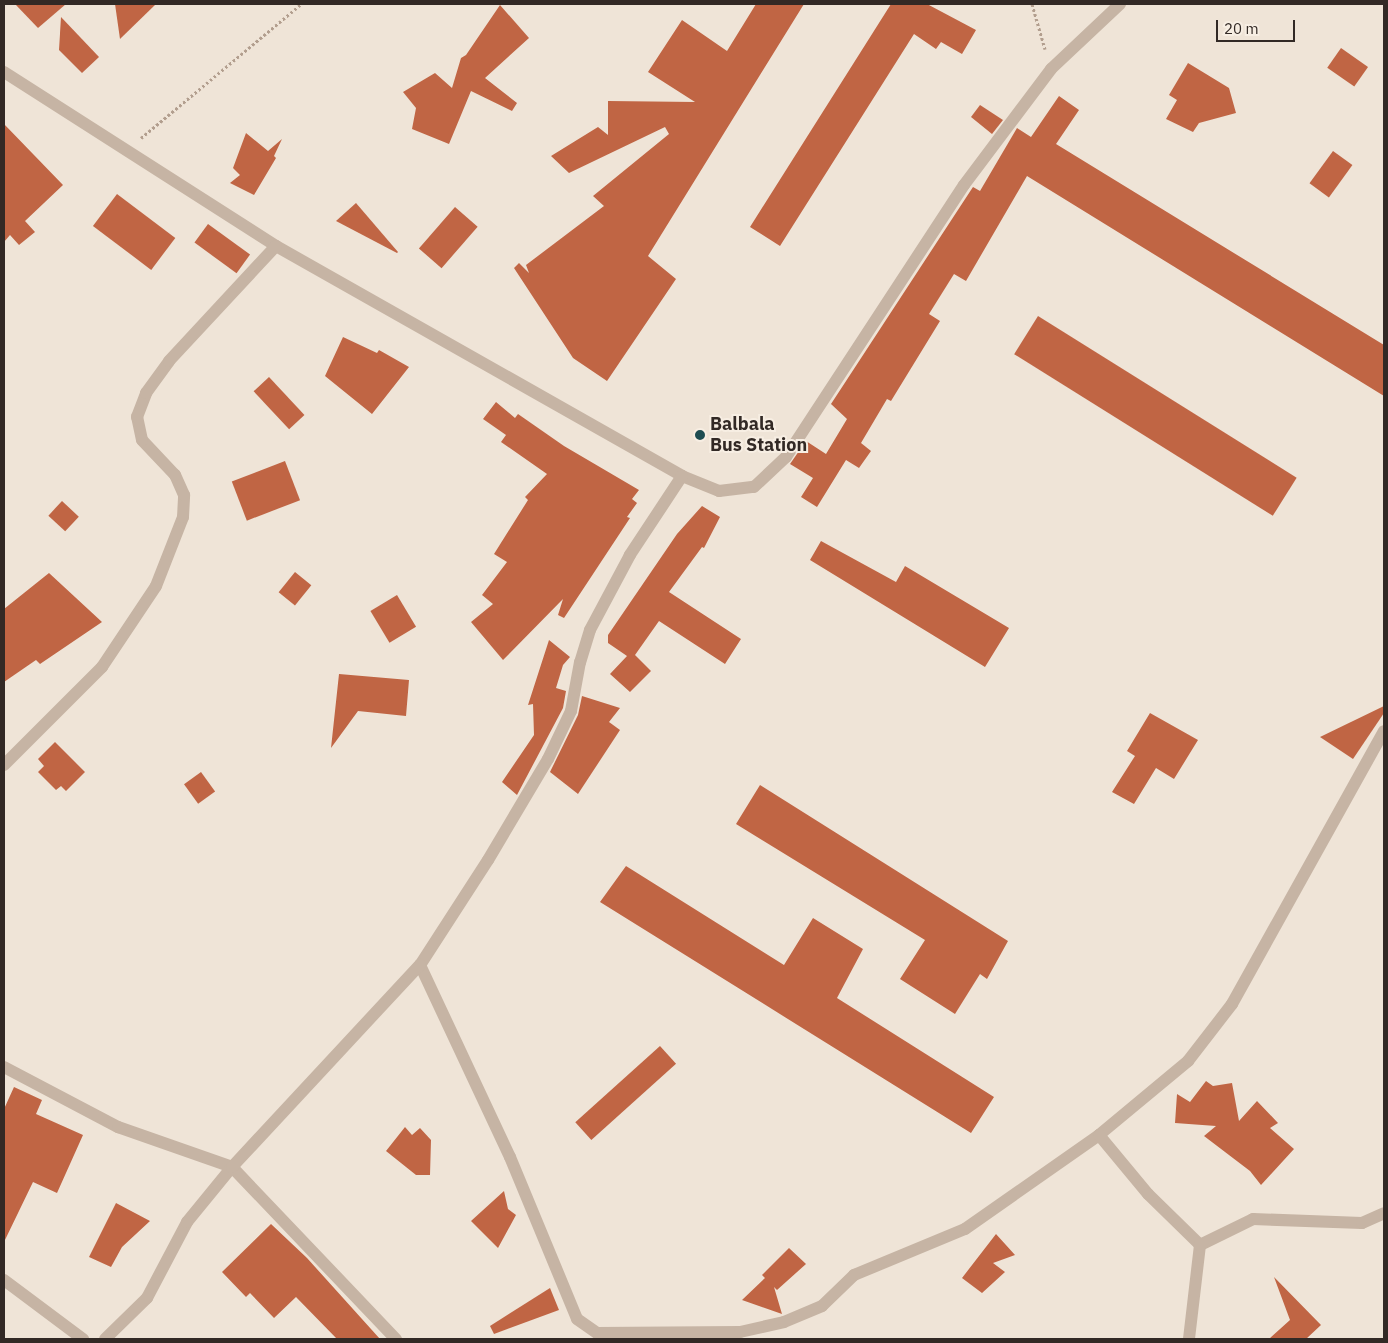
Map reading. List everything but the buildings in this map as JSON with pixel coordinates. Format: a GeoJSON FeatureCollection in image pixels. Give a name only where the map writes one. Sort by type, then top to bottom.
{"type":"FeatureCollection","features":[{"type":"Feature","properties":{"kind":"street"},"geometry":{"type":"LineString","coordinates":[[4,72],[276,246],[682,476],[718,491],[754,487],[786,456],[964,185],[1051,69],[1120,4]]}},
{"type":"Feature","properties":{"kind":"street"},"geometry":{"type":"LineString","coordinates":[[4,765],[102,667],[156,586],[183,517],[184,495],[175,475],[142,440],[137,417],[146,393],[170,361],[276,246]]}},
{"type":"Feature","properties":{"kind":"street"},"geometry":{"type":"LineString","coordinates":[[105,1339],[147,1298],[187,1222],[232,1167],[420,965],[503,836],[548,759],[571,711],[580,662],[590,630],[630,555],[682,476]]}},
{"type":"Feature","properties":{"kind":"street"},"geometry":{"type":"LineString","coordinates":[[420,965],[510,1157],[577,1319],[595,1336],[740,1332],[784,1322],[822,1306],[854,1275],[965,1229],[1099,1135],[1188,1061],[1232,1004],[1384,731]]}},
{"type":"Feature","properties":{"kind":"street"},"geometry":{"type":"LineString","coordinates":[[4,1066],[118,1127],[232,1167],[396,1339]]}},
{"type":"Feature","properties":{"kind":"street"},"geometry":{"type":"LineString","coordinates":[[1099,1135],[1148,1194],[1200,1244]]}},
{"type":"Feature","properties":{"kind":"street"},"geometry":{"type":"LineString","coordinates":[[1200,1244],[1253,1218],[1362,1222],[1384,1213]]}},
{"type":"Feature","properties":{"kind":"street"},"geometry":{"type":"LineString","coordinates":[[1189,1339],[1200,1244]]}},
{"type":"Feature","properties":{"kind":"street"},"geometry":{"type":"LineString","coordinates":[[4,1280],[83,1339]]}},
{"type":"Feature","properties":{"kind":"path"},"geometry":{"type":"LineString","coordinates":[[127,150],[302,4]]}},
{"type":"Feature","properties":{"kind":"path"},"geometry":{"type":"LineString","coordinates":[[1032,4],[1051,69]]}},
{"type":"Feature","properties":{"kind":"place","name":"Balbala Bus Station"},"geometry":{"type":"Point","coordinates":[700,435]}}]}
